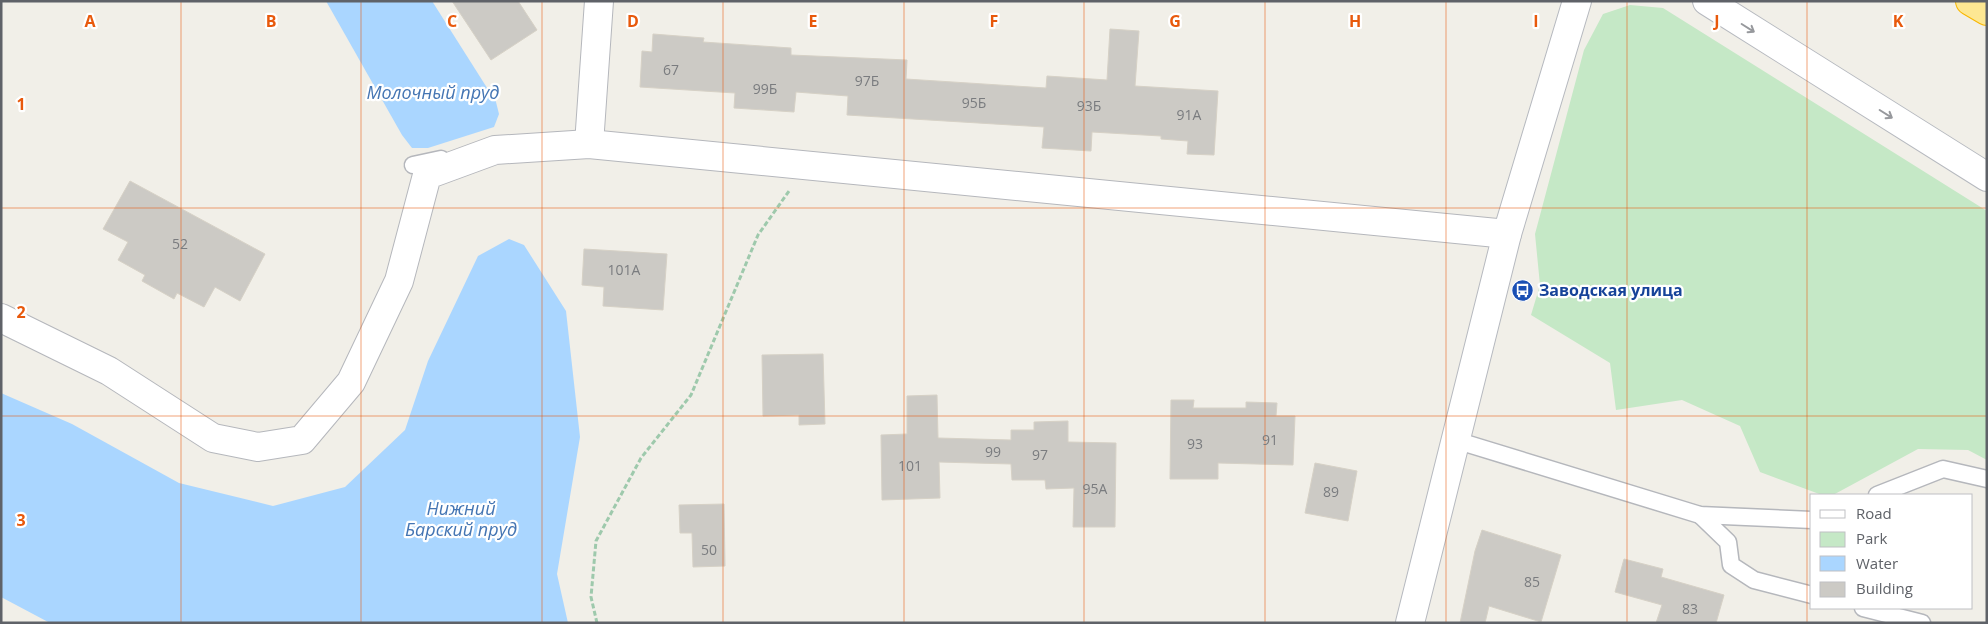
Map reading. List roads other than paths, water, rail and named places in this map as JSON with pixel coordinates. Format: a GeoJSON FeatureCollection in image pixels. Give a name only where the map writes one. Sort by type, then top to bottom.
{"type":"FeatureCollection","features":[{"type":"Feature","properties":{"kind":"highway"},"geometry":{"type":"LineString","coordinates":[[1970,1],[1987,11]]}},
{"type":"Feature","properties":{"kind":"street"},"geometry":{"type":"LineString","coordinates":[[588,144],[599,1]]}},
{"type":"Feature","properties":{"kind":"street"},"geometry":{"type":"LineString","coordinates":[[1410,623],[1507,234],[1577,1]]}},
{"type":"Feature","properties":{"kind":"street"},"geometry":{"type":"LineString","coordinates":[[1707,1],[1987,176]]}},
{"type":"Feature","properties":{"kind":"street"},"geometry":{"type":"LineString","coordinates":[[1,318],[109,372],[214,438],[258,447],[302,440],[352,382],[399,281],[426,175],[495,150],[588,144],[1507,234]]}},
{"type":"Feature","properties":{"kind":"lane"},"geometry":{"type":"LineString","coordinates":[[413,165],[495,150]]}},
{"type":"Feature","properties":{"kind":"lane"},"geometry":{"type":"LineString","coordinates":[[1455,440],[1700,515],[1810,520]]}},
{"type":"Feature","properties":{"kind":"lane"},"geometry":{"type":"LineString","coordinates":[[1880,494],[1943,469],[1987,479]]}},
{"type":"Feature","properties":{"kind":"lane"},"geometry":{"type":"LineString","coordinates":[[1700,515],[1728,542],[1732,565],[1754,580],[1810,594]]}},
{"type":"Feature","properties":{"kind":"lane"},"geometry":{"type":"LineString","coordinates":[[1867,609],[1922,623]]}},
{"type":"Feature","properties":{"kind":"water","name":"Молочный пруд"},"geometry":{"type":"Polygon","coordinates":[[[326,1],[432,1],[496,102],[499,114],[494,127],[428,148],[412,148],[402,135],[326,1]]]}},
{"type":"Feature","properties":{"kind":"water","name":"Нижний Барский пруд"},"geometry":{"type":"Polygon","coordinates":[[[509,239],[524,245],[566,311],[580,437],[557,574],[568,623],[50,623],[1,597],[1,393],[72,424],[179,483],[273,506],[345,487],[405,430],[428,361],[478,256],[509,239]]]}},
{"type":"Feature","properties":{"kind":"place","name":"Заводская улица"},"geometry":{"type":"Point","coordinates":[1523,290]}}]}
